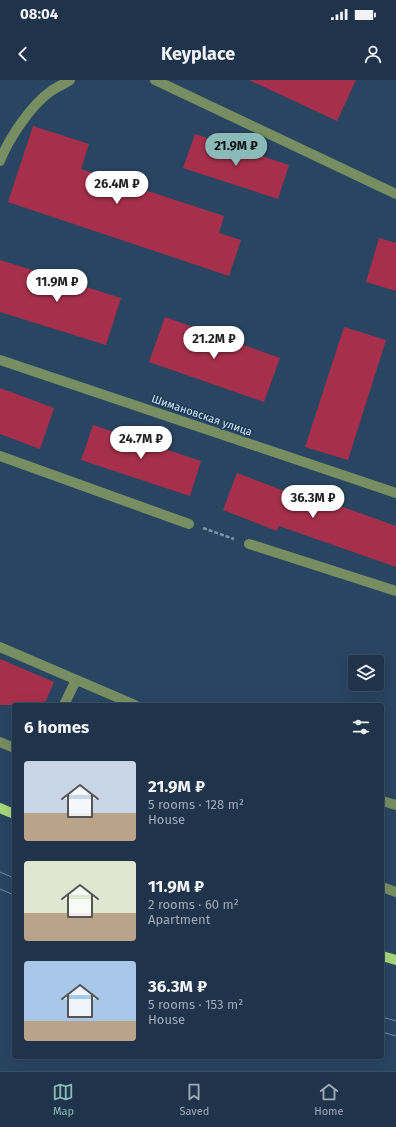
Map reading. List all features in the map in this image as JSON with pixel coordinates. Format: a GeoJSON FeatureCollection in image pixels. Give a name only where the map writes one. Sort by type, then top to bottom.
{"type":"FeatureCollection","features":[{"type":"Feature","properties":{"kind":"main road"},"geometry":{"type":"LineString","coordinates":[[0,808],[12,813]]}},
{"type":"Feature","properties":{"kind":"main road"},"geometry":{"type":"LineString","coordinates":[[384,957],[396,960]]}},
{"type":"Feature","properties":{"kind":"lane"},"geometry":{"type":"LineString","coordinates":[[0,161],[6,146],[22,121],[50,91],[70,80]]}},
{"type":"Feature","properties":{"kind":"lane"},"geometry":{"type":"LineString","coordinates":[[155,80],[396,194]]}},
{"type":"Feature","properties":{"kind":"lane","name":"Шимановская улица"},"geometry":{"type":"LineString","coordinates":[[0,360],[396,493]]}},
{"type":"Feature","properties":{"kind":"lane"},"geometry":{"type":"LineString","coordinates":[[0,456],[189,524]]}},
{"type":"Feature","properties":{"kind":"lane"},"geometry":{"type":"LineString","coordinates":[[250,544],[396,591]]}},
{"type":"Feature","properties":{"kind":"lane"},"geometry":{"type":"LineString","coordinates":[[0,647],[130,703]]}},
{"type":"Feature","properties":{"kind":"lane"},"geometry":{"type":"LineString","coordinates":[[65,703],[76,680]]}},
{"type":"Feature","properties":{"kind":"lane"},"geometry":{"type":"LineString","coordinates":[[0,742],[12,747]]}},
{"type":"Feature","properties":{"kind":"lane"},"geometry":{"type":"LineString","coordinates":[[384,802],[396,805]]}},
{"type":"Feature","properties":{"kind":"lane"},"geometry":{"type":"LineString","coordinates":[[384,888],[396,892]]}},
{"type":"Feature","properties":{"kind":"path"},"geometry":{"type":"LineString","coordinates":[[189,524],[250,544]]}},
{"type":"Feature","properties":{"kind":"building"},"geometry":{"type":"Polygon","coordinates":[[[249,80],[356,80],[337,121],[249,80]]]}},
{"type":"Feature","properties":{"kind":"building"},"geometry":{"type":"Polygon","coordinates":[[[33,126],[89,144],[81,169],[224,216],[219,233],[241,240],[229,276],[8,202],[33,126]]]}},
{"type":"Feature","properties":{"kind":"building"},"geometry":{"type":"Polygon","coordinates":[[[195,134],[289,165],[278,199],[183,168],[195,134]]]}},
{"type":"Feature","properties":{"kind":"building"},"geometry":{"type":"Polygon","coordinates":[[[379,238],[396,243],[396,291],[366,282],[379,238]]]}},
{"type":"Feature","properties":{"kind":"building"},"geometry":{"type":"Polygon","coordinates":[[[0,260],[121,298],[106,345],[0,312],[0,260]]]}},
{"type":"Feature","properties":{"kind":"building"},"geometry":{"type":"Polygon","coordinates":[[[165,317],[280,358],[264,402],[149,362],[165,317]]]}},
{"type":"Feature","properties":{"kind":"building"},"geometry":{"type":"Polygon","coordinates":[[[344,327],[386,340],[348,460],[305,447],[344,327]]]}},
{"type":"Feature","properties":{"kind":"building"},"geometry":{"type":"Polygon","coordinates":[[[0,388],[54,408],[40,449],[0,434],[0,388]]]}},
{"type":"Feature","properties":{"kind":"building"},"geometry":{"type":"Polygon","coordinates":[[[93,425],[201,461],[190,496],[81,460],[93,425]]]}},
{"type":"Feature","properties":{"kind":"building"},"geometry":{"type":"Polygon","coordinates":[[[237,473],[314,502],[315,497],[396,526],[396,567],[279,526],[277,531],[223,510],[237,473]]]}},
{"type":"Feature","properties":{"kind":"building"},"geometry":{"type":"Polygon","coordinates":[[[0,659],[54,682],[45,703],[12,703],[12,705],[0,705],[0,659]]]}},
{"type":"Feature","properties":{"kind":"tram line"},"geometry":{"type":"LineString","coordinates":[[0,872],[12,877]]}},
{"type":"Feature","properties":{"kind":"tram line"},"geometry":{"type":"LineString","coordinates":[[0,889],[12,894]]}},
{"type":"Feature","properties":{"kind":"tram line"},"geometry":{"type":"LineString","coordinates":[[384,1018],[396,1021]]}},
{"type":"Feature","properties":{"kind":"tram line"},"geometry":{"type":"LineString","coordinates":[[384,1033],[396,1036]]}}]}
